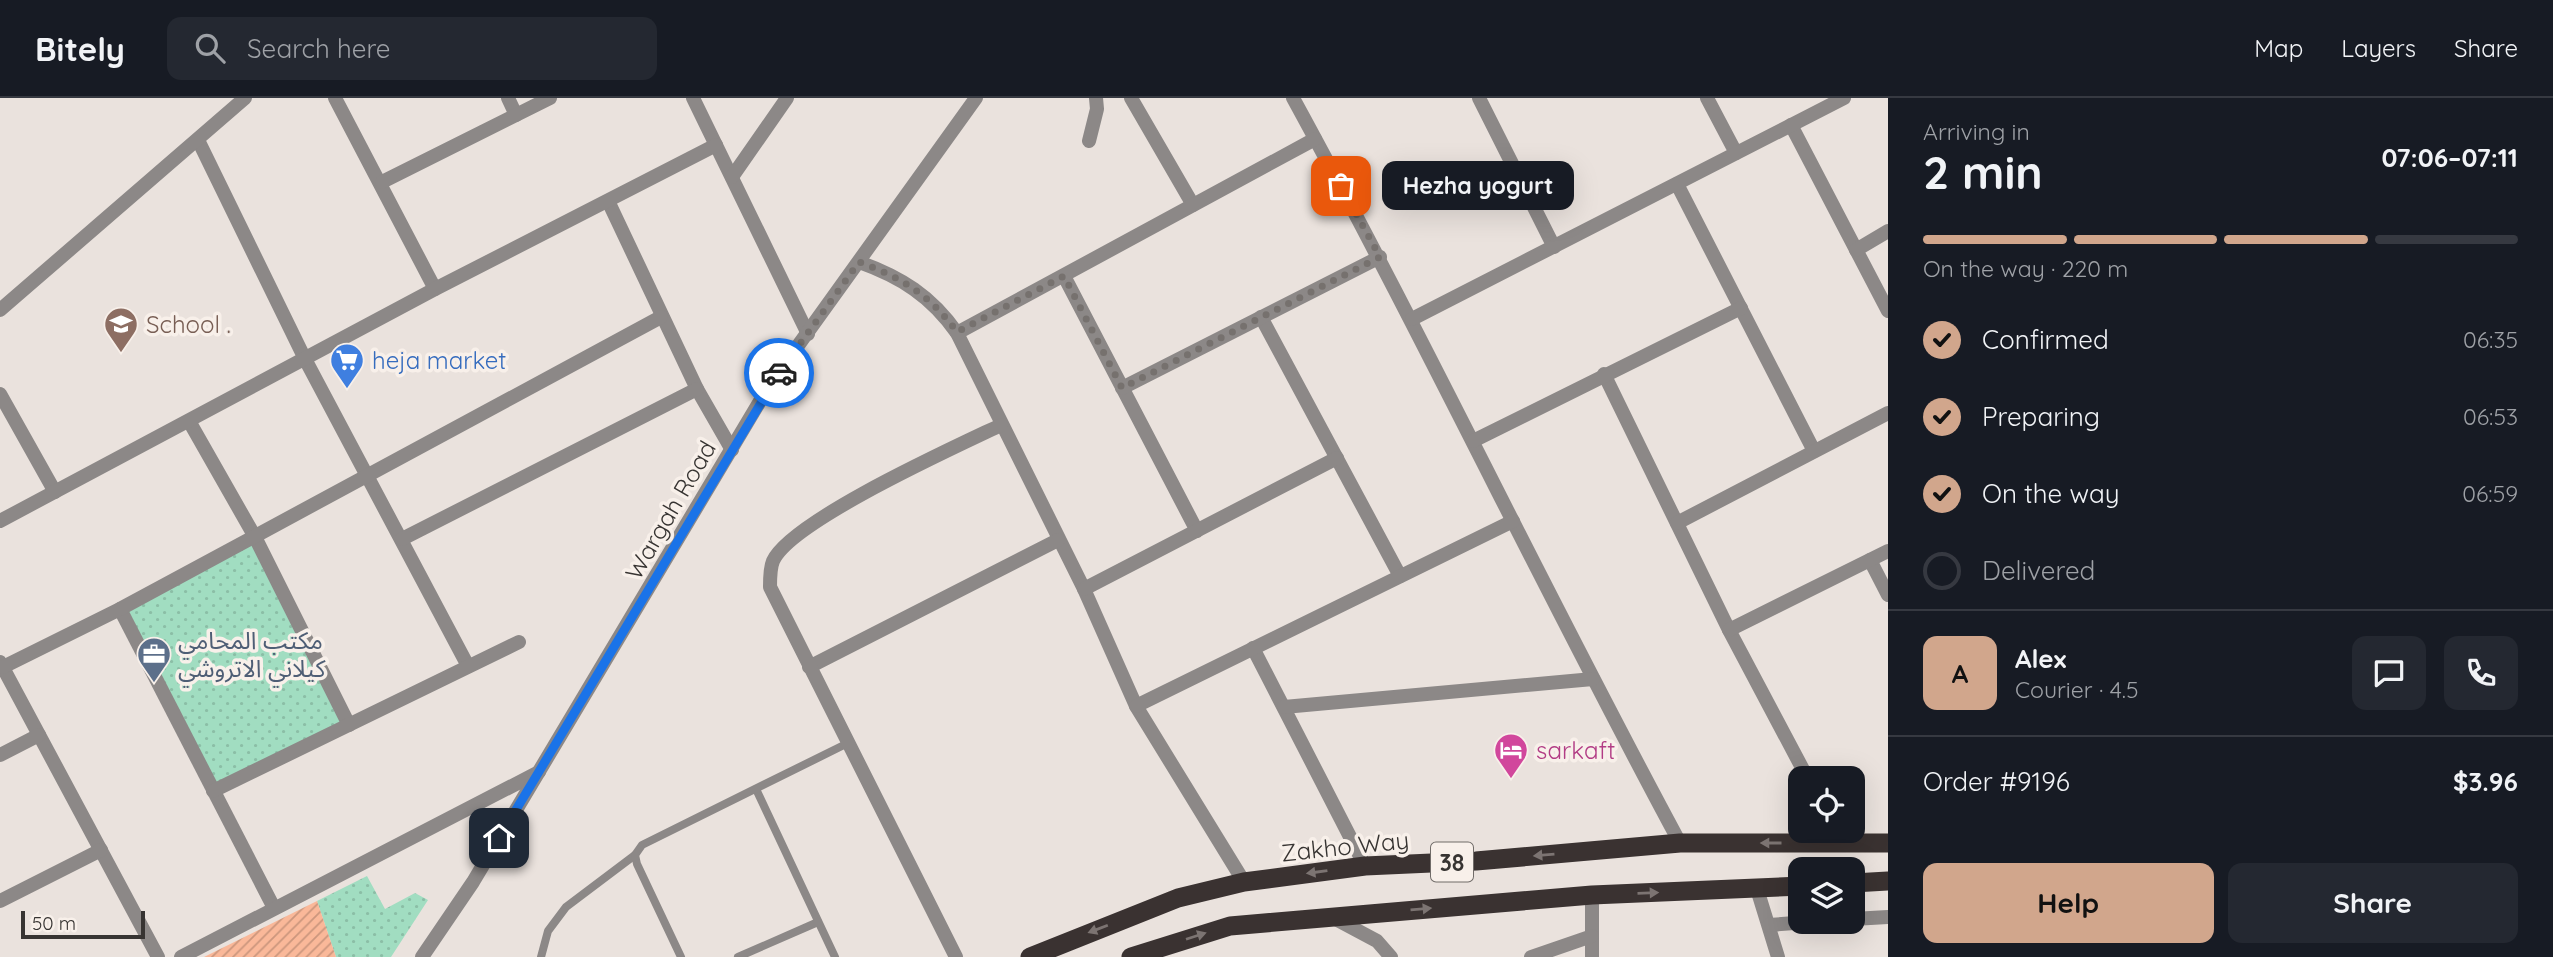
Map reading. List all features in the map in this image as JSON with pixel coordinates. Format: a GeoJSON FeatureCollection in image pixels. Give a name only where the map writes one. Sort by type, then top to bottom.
{"type":"FeatureCollection","features":[{"type":"Feature","properties":{"kind":"highway","name":"Zakho Way"},"geometry":{"type":"LineString","coordinates":[[1030,957],[1178,898],[1244,882],[1365,866],[1476,861],[1680,843],[1788,839]]}},
{"type":"Feature","properties":{"kind":"highway","name":"Zakho Way"},"geometry":{"type":"LineString","coordinates":[[1865,840],[1888,843]]}},
{"type":"Feature","properties":{"kind":"highway"},"geometry":{"type":"LineString","coordinates":[[1865,882],[1888,881]]}},
{"type":"Feature","properties":{"kind":"highway","name":"38"},"geometry":{"type":"LineString","coordinates":[[1131,957],[1230,926],[1592,895],[1788,887]]}},
{"type":"Feature","properties":{"kind":"street"},"geometry":{"type":"LineString","coordinates":[[0,310],[245,98]]}},
{"type":"Feature","properties":{"kind":"street"},"geometry":{"type":"LineString","coordinates":[[335,98],[382,182],[435,289]]}},
{"type":"Feature","properties":{"kind":"street"},"geometry":{"type":"LineString","coordinates":[[508,98],[516,115]]}},
{"type":"Feature","properties":{"kind":"street"},"geometry":{"type":"LineString","coordinates":[[382,182],[550,98]]}},
{"type":"Feature","properties":{"kind":"street"},"geometry":{"type":"LineString","coordinates":[[693,98],[808,334]]}},
{"type":"Feature","properties":{"kind":"street"},"geometry":{"type":"LineString","coordinates":[[732,177],[787,98]]}},
{"type":"Feature","properties":{"kind":"street","name":"Wargah Road"},"geometry":{"type":"LineString","coordinates":[[422,957],[539,772],[769,386],[976,98]]}},
{"type":"Feature","properties":{"kind":"street"},"geometry":{"type":"LineString","coordinates":[[1089,141],[1097,109],[1096,98]]}},
{"type":"Feature","properties":{"kind":"street"},"geometry":{"type":"LineString","coordinates":[[1131,98],[1194,205]]}},
{"type":"Feature","properties":{"kind":"street"},"geometry":{"type":"LineString","coordinates":[[1293,98],[1380,257],[1593,679],[1680,843]]}},
{"type":"Feature","properties":{"kind":"street"},"geometry":{"type":"LineString","coordinates":[[1479,98],[1554,247]]}},
{"type":"Feature","properties":{"kind":"street"},"geometry":{"type":"LineString","coordinates":[[1707,98],[1736,153]]}},
{"type":"Feature","properties":{"kind":"street"},"geometry":{"type":"LineString","coordinates":[[1412,320],[1844,98]]}},
{"type":"Feature","properties":{"kind":"street"},"geometry":{"type":"LineString","coordinates":[[1791,125],[1888,311]]}},
{"type":"Feature","properties":{"kind":"street"},"geometry":{"type":"LineString","coordinates":[[957,332],[1315,139]]}},
{"type":"Feature","properties":{"kind":"street"},"geometry":{"type":"LineString","coordinates":[[198,140],[305,359],[468,666]]}},
{"type":"Feature","properties":{"kind":"street"},"geometry":{"type":"LineString","coordinates":[[0,522],[435,289],[609,203],[716,145]]}},
{"type":"Feature","properties":{"kind":"street"},"geometry":{"type":"LineString","coordinates":[[1677,184],[1814,451]]}},
{"type":"Feature","properties":{"kind":"street"},"geometry":{"type":"LineString","coordinates":[[609,203],[661,317],[732,450]]}},
{"type":"Feature","properties":{"kind":"street"},"geometry":{"type":"LineString","coordinates":[[1856,250],[1888,231]]}},
{"type":"Feature","properties":{"kind":"street"},"geometry":{"type":"LineString","coordinates":[[1122,388],[1380,257]]}},
{"type":"Feature","properties":{"kind":"street"},"geometry":{"type":"LineString","coordinates":[[859,262],[892,274],[919,291],[943,313],[957,332],[1000,425],[1084,589],[1136,706],[1244,882]]}},
{"type":"Feature","properties":{"kind":"street"},"geometry":{"type":"LineString","coordinates":[[1064,276],[1197,531]]}},
{"type":"Feature","properties":{"kind":"street"},"geometry":{"type":"LineString","coordinates":[[1473,441],[1604,373],[1741,308]]}},
{"type":"Feature","properties":{"kind":"street"},"geometry":{"type":"LineString","coordinates":[[158,957],[1,664],[120,609],[661,317]]}},
{"type":"Feature","properties":{"kind":"street"},"geometry":{"type":"LineString","coordinates":[[1261,317],[1401,576]]}},
{"type":"Feature","properties":{"kind":"street"},"geometry":{"type":"LineString","coordinates":[[1604,373],[1729,630],[1801,766]]}},
{"type":"Feature","properties":{"kind":"street"},"geometry":{"type":"LineString","coordinates":[[402,539],[697,388]]}},
{"type":"Feature","properties":{"kind":"street"},"geometry":{"type":"LineString","coordinates":[[0,394],[55,492]]}},
{"type":"Feature","properties":{"kind":"street"},"geometry":{"type":"LineString","coordinates":[[1677,523],[1888,412]]}},
{"type":"Feature","properties":{"kind":"street"},"geometry":{"type":"LineString","coordinates":[[189,421],[256,537],[349,724]]}},
{"type":"Feature","properties":{"kind":"street"},"geometry":{"type":"LineString","coordinates":[[956,957],[850,742],[769,587],[772,562],[780,550],[806,527],[1000,425]]}},
{"type":"Feature","properties":{"kind":"street"},"geometry":{"type":"LineString","coordinates":[[1084,589],[1337,458]]}},
{"type":"Feature","properties":{"kind":"street"},"geometry":{"type":"LineString","coordinates":[[1136,706],[1513,521]]}},
{"type":"Feature","properties":{"kind":"street"},"geometry":{"type":"LineString","coordinates":[[809,667],[1058,540]]}},
{"type":"Feature","properties":{"kind":"street"},"geometry":{"type":"LineString","coordinates":[[1729,630],[1888,551]]}},
{"type":"Feature","properties":{"kind":"street"},"geometry":{"type":"LineString","coordinates":[[1870,560],[1888,595]]}},
{"type":"Feature","properties":{"kind":"street"},"geometry":{"type":"LineString","coordinates":[[120,609],[274,908]]}},
{"type":"Feature","properties":{"kind":"street"},"geometry":{"type":"LineString","coordinates":[[213,791],[519,642]]}},
{"type":"Feature","properties":{"kind":"street"},"geometry":{"type":"LineString","coordinates":[[1253,648],[1365,866]]}},
{"type":"Feature","properties":{"kind":"street"},"geometry":{"type":"LineString","coordinates":[[1284,708],[1593,679]]}},
{"type":"Feature","properties":{"kind":"street"},"geometry":{"type":"LineString","coordinates":[[0,755],[39,735]]}},
{"type":"Feature","properties":{"kind":"street"},"geometry":{"type":"LineString","coordinates":[[189,955],[274,908],[539,772]]}},
{"type":"Feature","properties":{"kind":"street"},"geometry":{"type":"LineString","coordinates":[[0,901],[101,850]]}},
{"type":"Feature","properties":{"kind":"street"},"geometry":{"type":"LineString","coordinates":[[1757,889],[1778,957]]}},
{"type":"Feature","properties":{"kind":"street"},"geometry":{"type":"LineString","coordinates":[[1592,895],[1592,957]]}},
{"type":"Feature","properties":{"kind":"street"},"geometry":{"type":"LineString","coordinates":[[1332,916],[1377,941],[1391,957]]}},
{"type":"Feature","properties":{"kind":"street"},"geometry":{"type":"LineString","coordinates":[[1865,918],[1888,917]]}},
{"type":"Feature","properties":{"kind":"street"},"geometry":{"type":"LineString","coordinates":[[1769,925],[1788,924]]}},
{"type":"Feature","properties":{"kind":"street"},"geometry":{"type":"LineString","coordinates":[[1531,957],[1592,936]]}},
{"type":"Feature","properties":{"kind":"lane"},"geometry":{"type":"LineString","coordinates":[[541,957],[548,931],[566,907],[635,855],[642,845],[850,742]]}},
{"type":"Feature","properties":{"kind":"lane"},"geometry":{"type":"LineString","coordinates":[[756,789],[835,957]]}},
{"type":"Feature","properties":{"kind":"lane"},"geometry":{"type":"LineString","coordinates":[[635,855],[641,877],[681,957]]}},
{"type":"Feature","properties":{"kind":"lane"},"geometry":{"type":"LineString","coordinates":[[738,957],[818,922]]}},
{"type":"Feature","properties":{"kind":"green space"},"geometry":{"type":"Polygon","coordinates":[[[255,537],[349,725],[213,791],[120,609],[255,537]]]}},
{"type":"Feature","properties":{"kind":"green space"},"geometry":{"type":"Polygon","coordinates":[[[367,876],[385,909],[415,893],[428,900],[391,957],[336,957],[317,901],[367,876]]]}},
{"type":"Feature","properties":{"kind":"building"},"geometry":{"type":"Polygon","coordinates":[[[317,901],[336,957],[204,957],[317,901]]]}},
{"type":"Feature","properties":{"kind":"way so far"},"geometry":{"type":"LineString","coordinates":[[779,373],[859,262],[892,274],[919,291],[943,313],[957,332],[1064,276],[1122,388],[1380,257],[1341,186]]}},
{"type":"Feature","properties":{"kind":"place","name":"Hezha yogurt"},"geometry":{"type":"Point","coordinates":[1341,186]}},
{"type":"Feature","properties":{"kind":"place","name":"School ."},"geometry":{"type":"Point","coordinates":[121,354]}},
{"type":"Feature","properties":{"kind":"place","name":"heja market"},"geometry":{"type":"Point","coordinates":[347,390]}},
{"type":"Feature","properties":{"kind":"place","name":"مكتب المحامي كيلاني الاتروشي"},"geometry":{"type":"Point","coordinates":[154,684]}},
{"type":"Feature","properties":{"kind":"place","name":"sarkaft"},"geometry":{"type":"Point","coordinates":[1511,780]}},
{"type":"Feature","properties":{"kind":"route"},"geometry":{"type":"LineString","coordinates":[[499,838],[779,373]]}}]}
